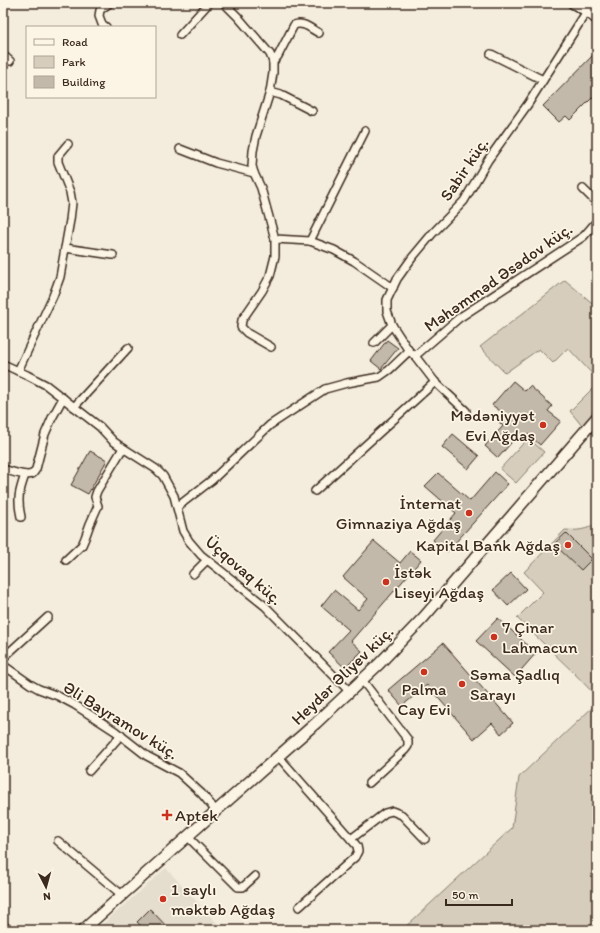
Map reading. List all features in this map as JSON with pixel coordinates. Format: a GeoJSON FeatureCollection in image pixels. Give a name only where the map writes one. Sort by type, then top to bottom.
{"type":"FeatureCollection","features":[{"type":"Feature","properties":{"kind":"main road"},"geometry":{"type":"LineString","coordinates":[[574,3],[590,7],[597,19]]}},
{"type":"Feature","properties":{"kind":"main road","name":"Heydər Əliyev küç."},"geometry":{"type":"LineString","coordinates":[[83,930],[350,692],[379,664],[430,609],[597,417]]}},
{"type":"Feature","properties":{"kind":"street"},"geometry":{"type":"LineString","coordinates":[[105,26],[102,24],[99,16],[100,10],[110,3]]}},
{"type":"Feature","properties":{"kind":"street"},"geometry":{"type":"LineString","coordinates":[[180,35],[209,3]]}},
{"type":"Feature","properties":{"kind":"street"},"geometry":{"type":"LineString","coordinates":[[224,3],[238,16],[270,54],[273,62],[270,92],[256,136],[252,166],[261,188],[275,239],[275,256],[270,276],[262,291],[242,320],[241,327],[246,333],[271,347]]}},
{"type":"Feature","properties":{"kind":"street","name":"Sabir küç."},"geometry":{"type":"LineString","coordinates":[[409,351],[392,326],[387,311],[387,300],[397,279],[432,234],[464,201],[488,160],[528,104],[590,7]]}},
{"type":"Feature","properties":{"kind":"street"},"geometry":{"type":"LineString","coordinates":[[273,62],[278,56],[294,25],[298,23],[304,24],[319,33]]}},
{"type":"Feature","properties":{"kind":"street"},"geometry":{"type":"LineString","coordinates":[[491,54],[543,80]]}},
{"type":"Feature","properties":{"kind":"street"},"geometry":{"type":"LineString","coordinates":[[3,55],[10,61]]}},
{"type":"Feature","properties":{"kind":"street"},"geometry":{"type":"LineString","coordinates":[[270,92],[281,95],[312,111]]}},
{"type":"Feature","properties":{"kind":"street"},"geometry":{"type":"LineString","coordinates":[[310,242],[365,131]]}},
{"type":"Feature","properties":{"kind":"street"},"geometry":{"type":"LineString","coordinates":[[18,371],[53,296],[60,277],[72,203],[70,192],[58,162],[58,156],[68,144]]}},
{"type":"Feature","properties":{"kind":"street"},"geometry":{"type":"LineString","coordinates":[[180,149],[216,163],[254,173]]}},
{"type":"Feature","properties":{"kind":"street"},"geometry":{"type":"LineString","coordinates":[[583,189],[597,203]]}},
{"type":"Feature","properties":{"kind":"street","name":"Məhəmməd Əsədov küç."},"geometry":{"type":"LineString","coordinates":[[414,356],[459,318],[584,236],[597,221]]}},
{"type":"Feature","properties":{"kind":"street"},"geometry":{"type":"LineString","coordinates":[[275,239],[310,242],[334,250],[354,261],[393,288]]}},
{"type":"Feature","properties":{"kind":"street"},"geometry":{"type":"LineString","coordinates":[[65,248],[113,255]]}},
{"type":"Feature","properties":{"kind":"street"},"geometry":{"type":"LineString","coordinates":[[374,343],[392,326]]}},
{"type":"Feature","properties":{"kind":"street"},"geometry":{"type":"LineString","coordinates":[[74,407],[128,348]]}},
{"type":"Feature","properties":{"kind":"street"},"geometry":{"type":"LineString","coordinates":[[177,507],[212,480],[270,425],[325,389],[347,382],[379,377],[390,370],[409,351],[435,382],[466,412]]}},
{"type":"Feature","properties":{"kind":"street","name":"Üçqovaq küç."},"geometry":{"type":"LineString","coordinates":[[3,364],[46,385],[100,427],[123,448],[156,469],[163,476],[174,496],[183,531],[201,555],[265,606],[350,692]]}},
{"type":"Feature","properties":{"kind":"street"},"geometry":{"type":"LineString","coordinates":[[315,491],[435,382]]}},
{"type":"Feature","properties":{"kind":"street"},"geometry":{"type":"LineString","coordinates":[[3,470],[25,475],[30,475],[33,473],[36,469],[45,434],[63,398]]}},
{"type":"Feature","properties":{"kind":"street"},"geometry":{"type":"LineString","coordinates":[[66,560],[82,545],[98,506],[95,497],[97,490],[123,448]]}},
{"type":"Feature","properties":{"kind":"street"},"geometry":{"type":"LineString","coordinates":[[21,518],[18,498],[25,475]]}},
{"type":"Feature","properties":{"kind":"street"},"geometry":{"type":"LineString","coordinates":[[193,574],[207,560]]}},
{"type":"Feature","properties":{"kind":"street"},"geometry":{"type":"LineString","coordinates":[[3,658],[48,617]]}},
{"type":"Feature","properties":{"kind":"street","name":"Əli Bayramov küç."},"geometry":{"type":"LineString","coordinates":[[3,665],[30,684],[75,705],[121,735],[147,756],[178,773],[202,794],[216,810]]}},
{"type":"Feature","properties":{"kind":"street"},"geometry":{"type":"LineString","coordinates":[[362,680],[408,740],[408,746],[405,750],[369,783]]}},
{"type":"Feature","properties":{"kind":"street"},"geometry":{"type":"LineString","coordinates":[[89,772],[121,735]]}},
{"type":"Feature","properties":{"kind":"street"},"geometry":{"type":"LineString","coordinates":[[278,756],[357,846],[358,851],[355,856],[299,907]]}},
{"type":"Feature","properties":{"kind":"street"},"geometry":{"type":"LineString","coordinates":[[351,839],[386,813],[392,811],[402,815],[425,839]]}},
{"type":"Feature","properties":{"kind":"street"},"geometry":{"type":"LineString","coordinates":[[187,836],[238,887],[243,886],[255,876]]}},
{"type":"Feature","properties":{"kind":"street"},"geometry":{"type":"LineString","coordinates":[[58,841],[122,895]]}},
{"type":"Feature","properties":{"kind":"street"},"geometry":{"type":"LineString","coordinates":[[3,925],[9,930]]}},
{"type":"Feature","properties":{"kind":"shaded area","name":"1 saylı məktəb Ağdaş"},"geometry":{"type":"Polygon","coordinates":[[[166,868],[223,930],[96,930],[166,868]]]}},
{"type":"Feature","properties":{"kind":"green space"},"geometry":{"type":"Polygon","coordinates":[[[565,280],[597,307],[597,379],[568,348],[553,363],[539,349],[505,373],[480,347],[565,280]]]}},
{"type":"Feature","properties":{"kind":"green space"},"geometry":{"type":"Polygon","coordinates":[[[597,384],[597,408],[582,426],[570,411],[597,384]]]}},
{"type":"Feature","properties":{"kind":"green space"},"geometry":{"type":"Polygon","coordinates":[[[528,438],[544,452],[516,483],[500,469],[528,438]]]}},
{"type":"Feature","properties":{"kind":"green space"},"geometry":{"type":"Polygon","coordinates":[[[597,523],[597,697],[517,618],[543,592],[524,572],[565,530],[582,530],[597,523]]]}},
{"type":"Feature","properties":{"kind":"green space"},"geometry":{"type":"Polygon","coordinates":[[[597,703],[597,930],[402,930],[512,828],[519,777],[597,703]]]}},
{"type":"Feature","properties":{"kind":"building"},"geometry":{"type":"Polygon","coordinates":[[[597,51],[597,93],[570,120],[566,116],[559,122],[543,106],[597,51]]]}},
{"type":"Feature","properties":{"kind":"building"},"geometry":{"type":"Polygon","coordinates":[[[387,340],[398,348],[381,369],[371,361],[387,340]]]}},
{"type":"Feature","properties":{"kind":"building"},"geometry":{"type":"Polygon","coordinates":[[[513,381],[525,391],[530,386],[552,406],[548,411],[561,421],[540,445],[528,434],[522,441],[517,436],[498,458],[485,446],[503,426],[497,420],[503,413],[492,405],[513,381]]]}},
{"type":"Feature","properties":{"kind":"building"},"geometry":{"type":"Polygon","coordinates":[[[453,434],[479,456],[468,469],[442,447],[453,434]]]}},
{"type":"Feature","properties":{"kind":"building"},"geometry":{"type":"Polygon","coordinates":[[[90,451],[107,460],[88,494],[71,485],[90,451]]]}},
{"type":"Feature","properties":{"kind":"building"},"geometry":{"type":"Polygon","coordinates":[[[495,472],[508,484],[447,552],[433,540],[456,513],[425,486],[438,473],[470,501],[495,472]]]}},
{"type":"Feature","properties":{"kind":"building"},"geometry":{"type":"Polygon","coordinates":[[[566,533],[592,559],[581,570],[554,544],[566,533]]]}},
{"type":"Feature","properties":{"kind":"building"},"geometry":{"type":"Polygon","coordinates":[[[374,541],[400,563],[410,551],[421,560],[351,641],[362,651],[345,668],[328,652],[349,630],[321,606],[334,590],[358,610],[368,599],[343,577],[374,541]]]}},
{"type":"Feature","properties":{"kind":"building"},"geometry":{"type":"Polygon","coordinates":[[[511,573],[526,589],[508,606],[493,590],[511,573]]]}},
{"type":"Feature","properties":{"kind":"building"},"geometry":{"type":"Polygon","coordinates":[[[498,618],[536,653],[515,677],[476,641],[498,618]]]}},
{"type":"Feature","properties":{"kind":"building"},"geometry":{"type":"Polygon","coordinates":[[[443,643],[513,723],[501,734],[492,723],[474,739],[427,685],[402,706],[388,690],[443,643]]]}},
{"type":"Feature","properties":{"kind":"building"},"geometry":{"type":"Polygon","coordinates":[[[150,909],[170,930],[145,930],[137,922],[150,909]]]}},
{"type":"Feature","properties":{"kind":"place","name":"Mədəniyyət Evi Ağdaş"},"geometry":{"type":"Point","coordinates":[543,425]}},
{"type":"Feature","properties":{"kind":"place","name":"İnternat Gimnaziya Ağdaş"},"geometry":{"type":"Point","coordinates":[469,513]}},
{"type":"Feature","properties":{"kind":"place","name":"Kapital Bank Ağdaş"},"geometry":{"type":"Point","coordinates":[568,545]}},
{"type":"Feature","properties":{"kind":"place","name":"İstək Liseyi Ağdaş"},"geometry":{"type":"Point","coordinates":[386,582]}},
{"type":"Feature","properties":{"kind":"place","name":"7 Çinar Lahmacun"},"geometry":{"type":"Point","coordinates":[494,637]}},
{"type":"Feature","properties":{"kind":"place","name":"Palma Cay Evi"},"geometry":{"type":"Point","coordinates":[424,672]}},
{"type":"Feature","properties":{"kind":"place","name":"Səma Şadlıq Sarayı"},"geometry":{"type":"Point","coordinates":[462,684]}},
{"type":"Feature","properties":{"kind":"place","name":"Aptek"},"geometry":{"type":"Point","coordinates":[167,815]}},
{"type":"Feature","properties":{"kind":"place","name":"1 saylı məktəb Ağdaş"},"geometry":{"type":"Point","coordinates":[163,899]}}]}
